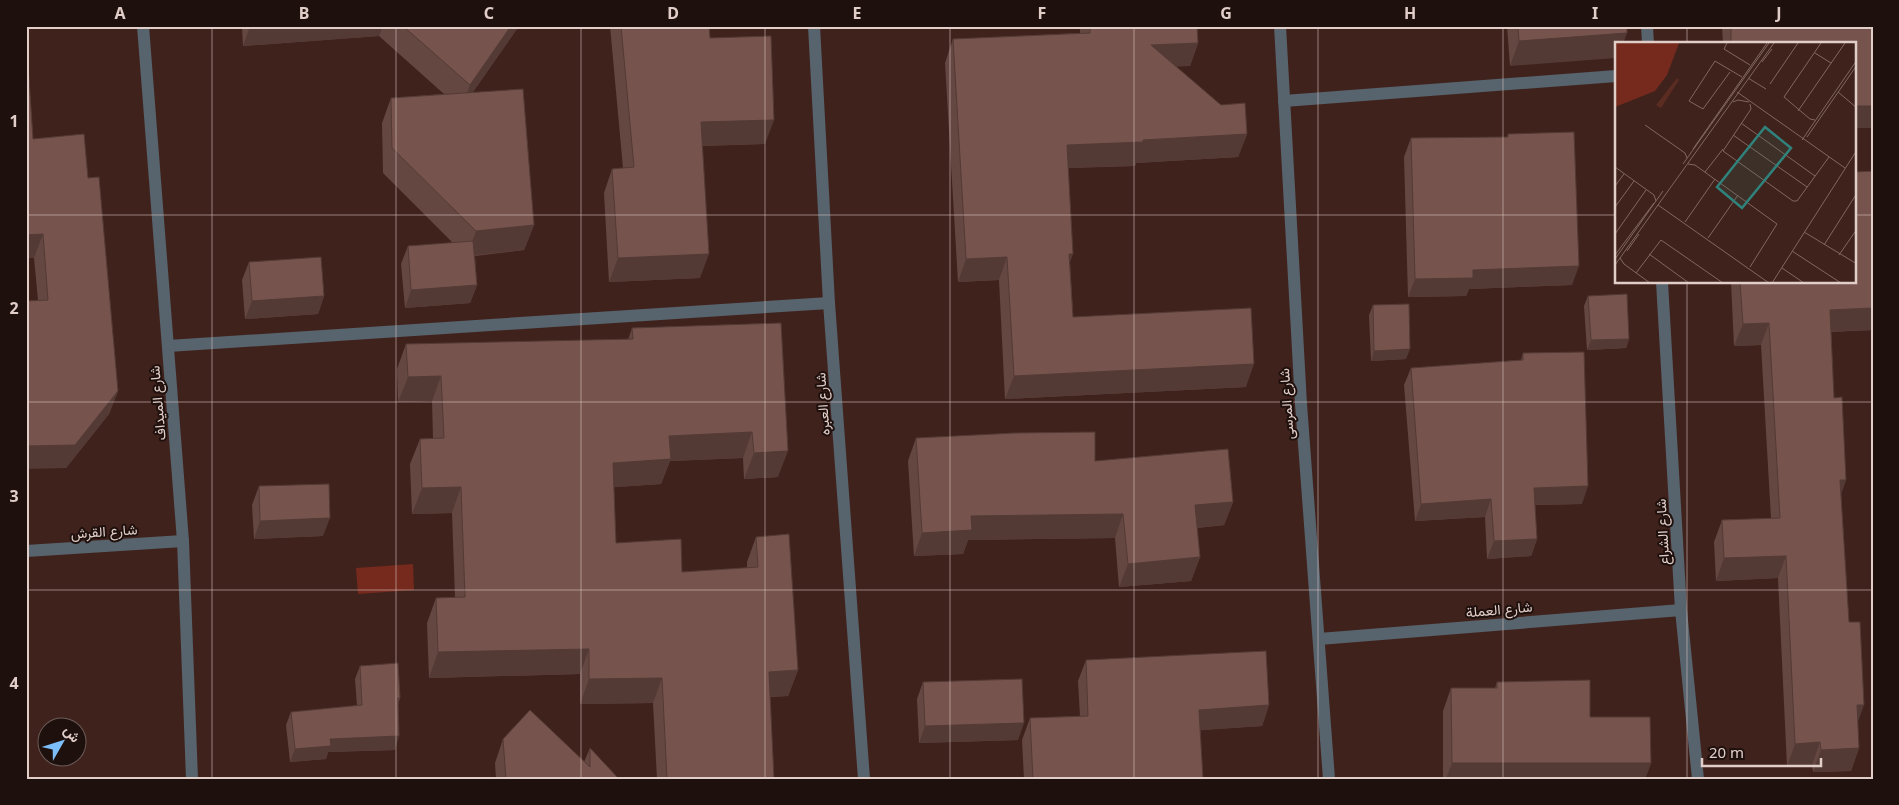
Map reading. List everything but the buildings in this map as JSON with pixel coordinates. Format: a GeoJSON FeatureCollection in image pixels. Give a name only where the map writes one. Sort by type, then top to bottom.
{"type":"FeatureCollection","features":[{"type":"Feature","properties":{"kind":"street","name":"شارع الميداف"},"geometry":{"type":"LineString","coordinates":[[143,26],[183,541],[192,779]]}},
{"type":"Feature","properties":{"kind":"street","name":"شارع العبره"},"geometry":{"type":"LineString","coordinates":[[814,26],[829,303],[864,779]]}},
{"type":"Feature","properties":{"kind":"street","name":"شارع المرسى"},"geometry":{"type":"LineString","coordinates":[[1280,26],[1300,404],[1329,779]]}},
{"type":"Feature","properties":{"kind":"street"},"geometry":{"type":"LineString","coordinates":[[1647,26],[1648,42]]}},
{"type":"Feature","properties":{"kind":"street"},"geometry":{"type":"LineString","coordinates":[[1284,101],[1615,76]]}},
{"type":"Feature","properties":{"kind":"street","name":"شارع الشراع"},"geometry":{"type":"LineString","coordinates":[[1662,284],[1681,610],[1698,779]]}},
{"type":"Feature","properties":{"kind":"street"},"geometry":{"type":"LineString","coordinates":[[168,346],[829,303]]}},
{"type":"Feature","properties":{"kind":"street","name":"شارع القرش"},"geometry":{"type":"LineString","coordinates":[[26,551],[183,541]]}},
{"type":"Feature","properties":{"kind":"street","name":"شارع العملة"},"geometry":{"type":"LineString","coordinates":[[1319,639],[1681,610]]}},
{"type":"Feature","properties":{"kind":"shaded area"},"geometry":{"type":"Polygon","coordinates":[[[413,564],[414,590],[358,594],[356,568],[413,564]]]}}]}
